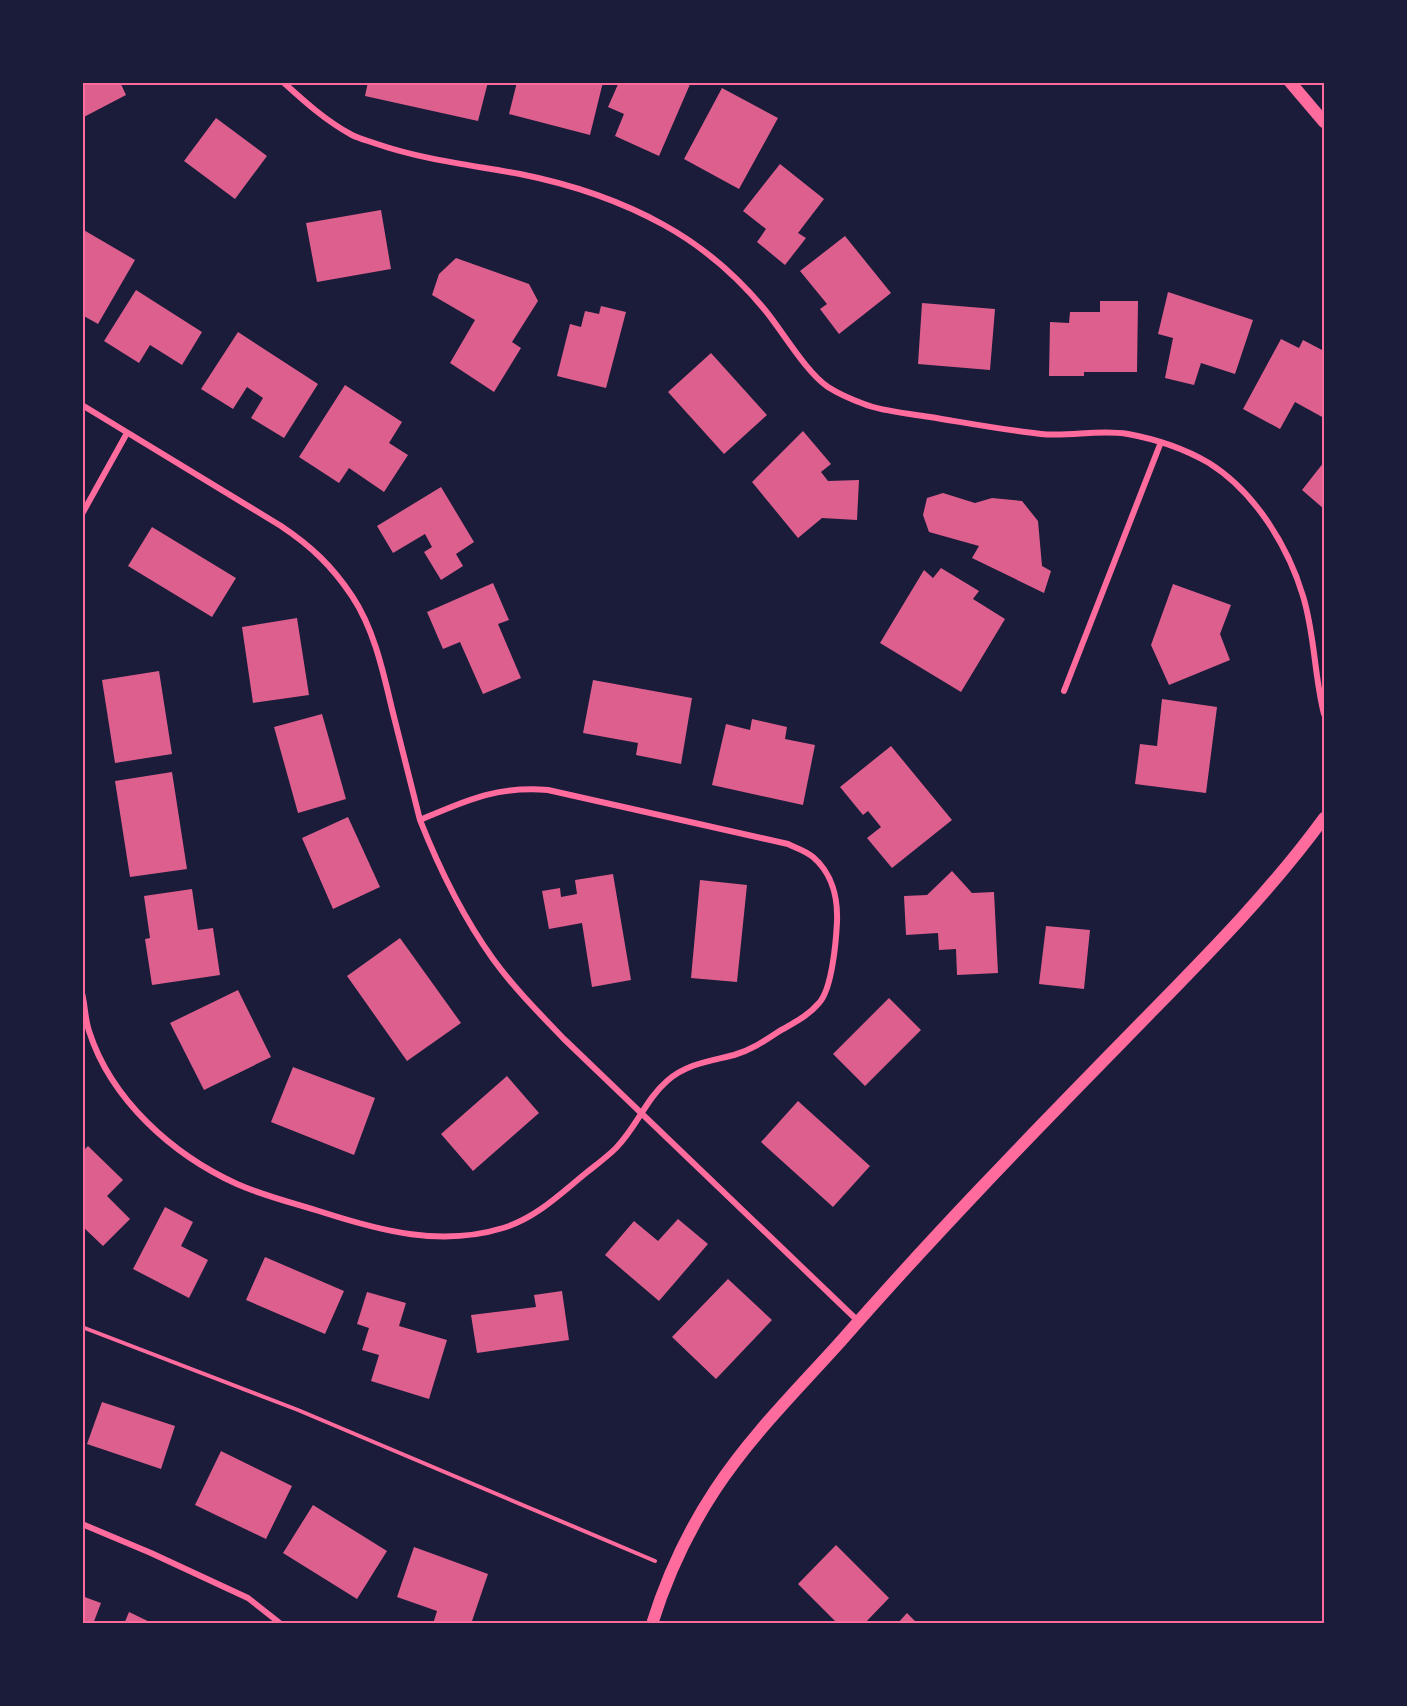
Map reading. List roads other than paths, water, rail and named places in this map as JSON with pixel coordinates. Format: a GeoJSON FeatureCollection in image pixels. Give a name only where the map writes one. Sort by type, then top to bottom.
{"type":"FeatureCollection","features":[{"type":"Feature","properties":{"kind":"main road"},"geometry":{"type":"LineString","coordinates":[[1290,82],[1324,122]]}},
{"type":"Feature","properties":{"kind":"main road"},"geometry":{"type":"LineString","coordinates":[[652,1623],[672,1568],[693,1526],[729,1469],[760,1431],[1012,1154],[1244,916],[1295,857],[1324,818]]}},
{"type":"Feature","properties":{"kind":"street"},"geometry":{"type":"LineString","coordinates":[[283,82],[313,110],[353,135],[436,161],[520,174],[572,186],[617,203],[664,225],[700,248],[735,278],[765,309],[802,359],[827,386],[865,405],[1045,435],[1081,432],[1125,434],[1161,442],[1209,463],[1240,488],[1264,516],[1289,560],[1303,596],[1314,641],[1324,714]]}},
{"type":"Feature","properties":{"kind":"street"},"geometry":{"type":"LineString","coordinates":[[82,405],[281,526],[310,545],[332,568],[353,598],[370,633],[381,667],[420,820],[428,841],[468,922],[494,960],[530,1004],[564,1039],[858,1321]]}},
{"type":"Feature","properties":{"kind":"street"},"geometry":{"type":"LineString","coordinates":[[82,514],[127,433]]}},
{"type":"Feature","properties":{"kind":"street"},"geometry":{"type":"LineString","coordinates":[[1064,691],[1161,442]]}},
{"type":"Feature","properties":{"kind":"street"},"geometry":{"type":"LineString","coordinates":[[82,993],[89,1030],[110,1074],[140,1115],[186,1156],[240,1185],[375,1228],[395,1233],[463,1237],[504,1228],[540,1211],[616,1148],[666,1081],[689,1066],[751,1050],[802,1019],[822,1001],[829,980],[836,934],[838,912],[835,892],[827,872],[812,856],[788,844],[548,790],[511,789],[493,792],[455,804],[420,820]]}},
{"type":"Feature","properties":{"kind":"street"},"geometry":{"type":"LineString","coordinates":[[82,1524],[152,1553],[248,1598],[281,1623]]}}]}
